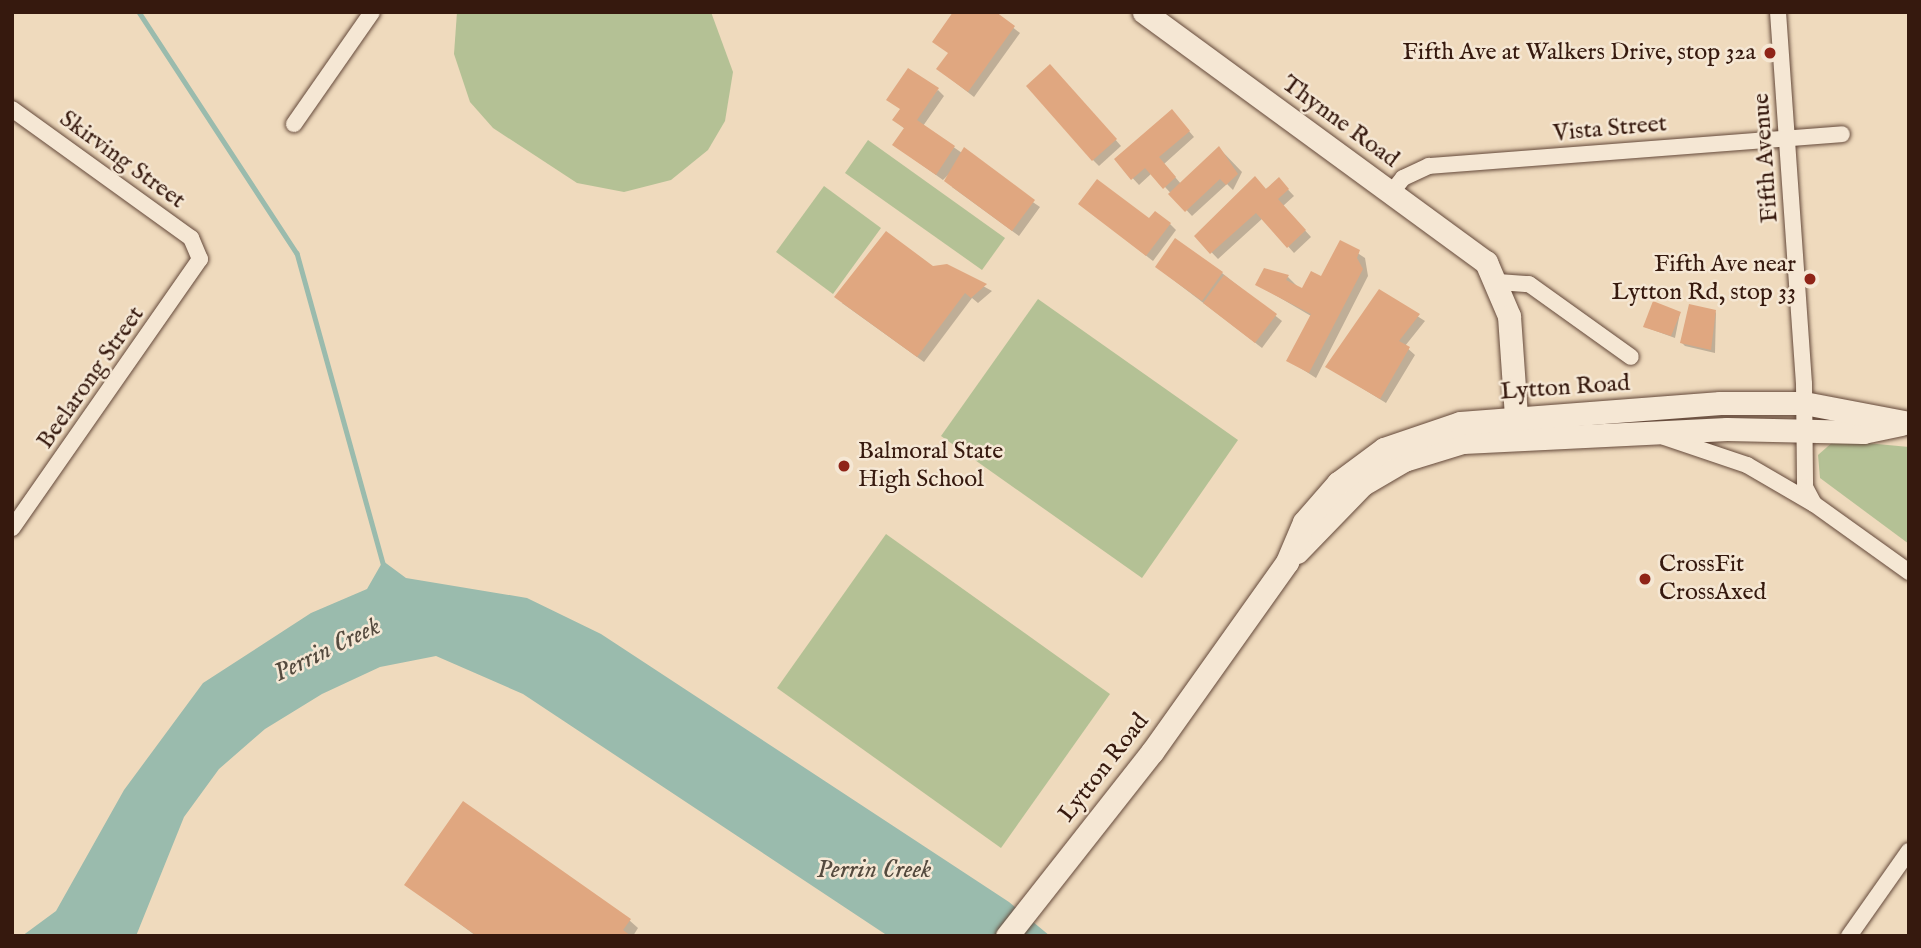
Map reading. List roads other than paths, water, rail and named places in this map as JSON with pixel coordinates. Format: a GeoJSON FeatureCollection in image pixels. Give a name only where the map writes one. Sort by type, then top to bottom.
{"type":"FeatureCollection","features":[{"type":"Feature","properties":{"kind":"main road","name":"Thynne Road"},"geometry":{"type":"LineString","coordinates":[[1143,12],[1486,262],[1498,282],[1508,316],[1517,426]]}},
{"type":"Feature","properties":{"kind":"main road","name":"Lytton Road"},"geometry":{"type":"LineString","coordinates":[[1007,936],[1032,900],[1152,752],[1287,562],[1346,499],[1404,460],[1517,426],[1804,403],[1907,423]]}},
{"type":"Feature","properties":{"kind":"main road","name":"Lytton Road"},"geometry":{"type":"LineString","coordinates":[[1517,426],[1647,432],[1805,427],[1863,432],[1907,423]]}},
{"type":"Feature","properties":{"kind":"street"},"geometry":{"type":"LineString","coordinates":[[293,124],[372,12]]}},
{"type":"Feature","properties":{"kind":"street","name":"Fifth Avenue"},"geometry":{"type":"LineString","coordinates":[[1778,12],[1805,427]]}},
{"type":"Feature","properties":{"kind":"street","name":"Skirving Street"},"geometry":{"type":"LineString","coordinates":[[12,109],[191,238],[199,252]]}},
{"type":"Feature","properties":{"kind":"street","name":"Vista Street"},"geometry":{"type":"LineString","coordinates":[[1392,192],[1403,178],[1429,166],[1842,134]]}},
{"type":"Feature","properties":{"kind":"street","name":"Beelarong Street"},"geometry":{"type":"LineString","coordinates":[[12,528],[195,270],[199,252]]}},
{"type":"Feature","properties":{"kind":"street"},"geometry":{"type":"LineString","coordinates":[[1498,282],[1530,284],[1630,357]]}},
{"type":"Feature","properties":{"kind":"street"},"geometry":{"type":"LineString","coordinates":[[1805,427],[1802,467],[1814,504]]}},
{"type":"Feature","properties":{"kind":"street"},"geometry":{"type":"LineString","coordinates":[[1647,432],[1747,465],[1814,504],[1909,572]]}},
{"type":"Feature","properties":{"kind":"street"},"geometry":{"type":"LineString","coordinates":[[1849,936],[1909,851]]}},
{"type":"Feature","properties":{"kind":"water","name":"Perrin Creek"},"geometry":{"type":"Polygon","coordinates":[[[383,561],[406,578],[527,598],[601,634],[1009,902],[1050,936],[888,936],[523,694],[436,656],[380,667],[322,694],[265,729],[219,769],[184,817],[136,936],[22,936],[56,911],[124,790],[203,683],[311,613],[367,589],[383,561]]]}},
{"type":"Feature","properties":{"kind":"waterway"},"geometry":{"type":"LineString","coordinates":[[139,12],[297,253],[383,563]]}},
{"type":"Feature","properties":{"kind":"place","name":"Fifth Ave at Walkers Drive, stop 32a"},"geometry":{"type":"Point","coordinates":[1770,53]}},
{"type":"Feature","properties":{"kind":"place","name":"Fifth Ave near Lytton Rd, stop 33"},"geometry":{"type":"Point","coordinates":[1810,279]}},
{"type":"Feature","properties":{"kind":"place","name":"Balmoral State High School"},"geometry":{"type":"Point","coordinates":[844,466]}},
{"type":"Feature","properties":{"kind":"place","name":"CrossFit CrossAxed"},"geometry":{"type":"Point","coordinates":[1645,579]}}]}
